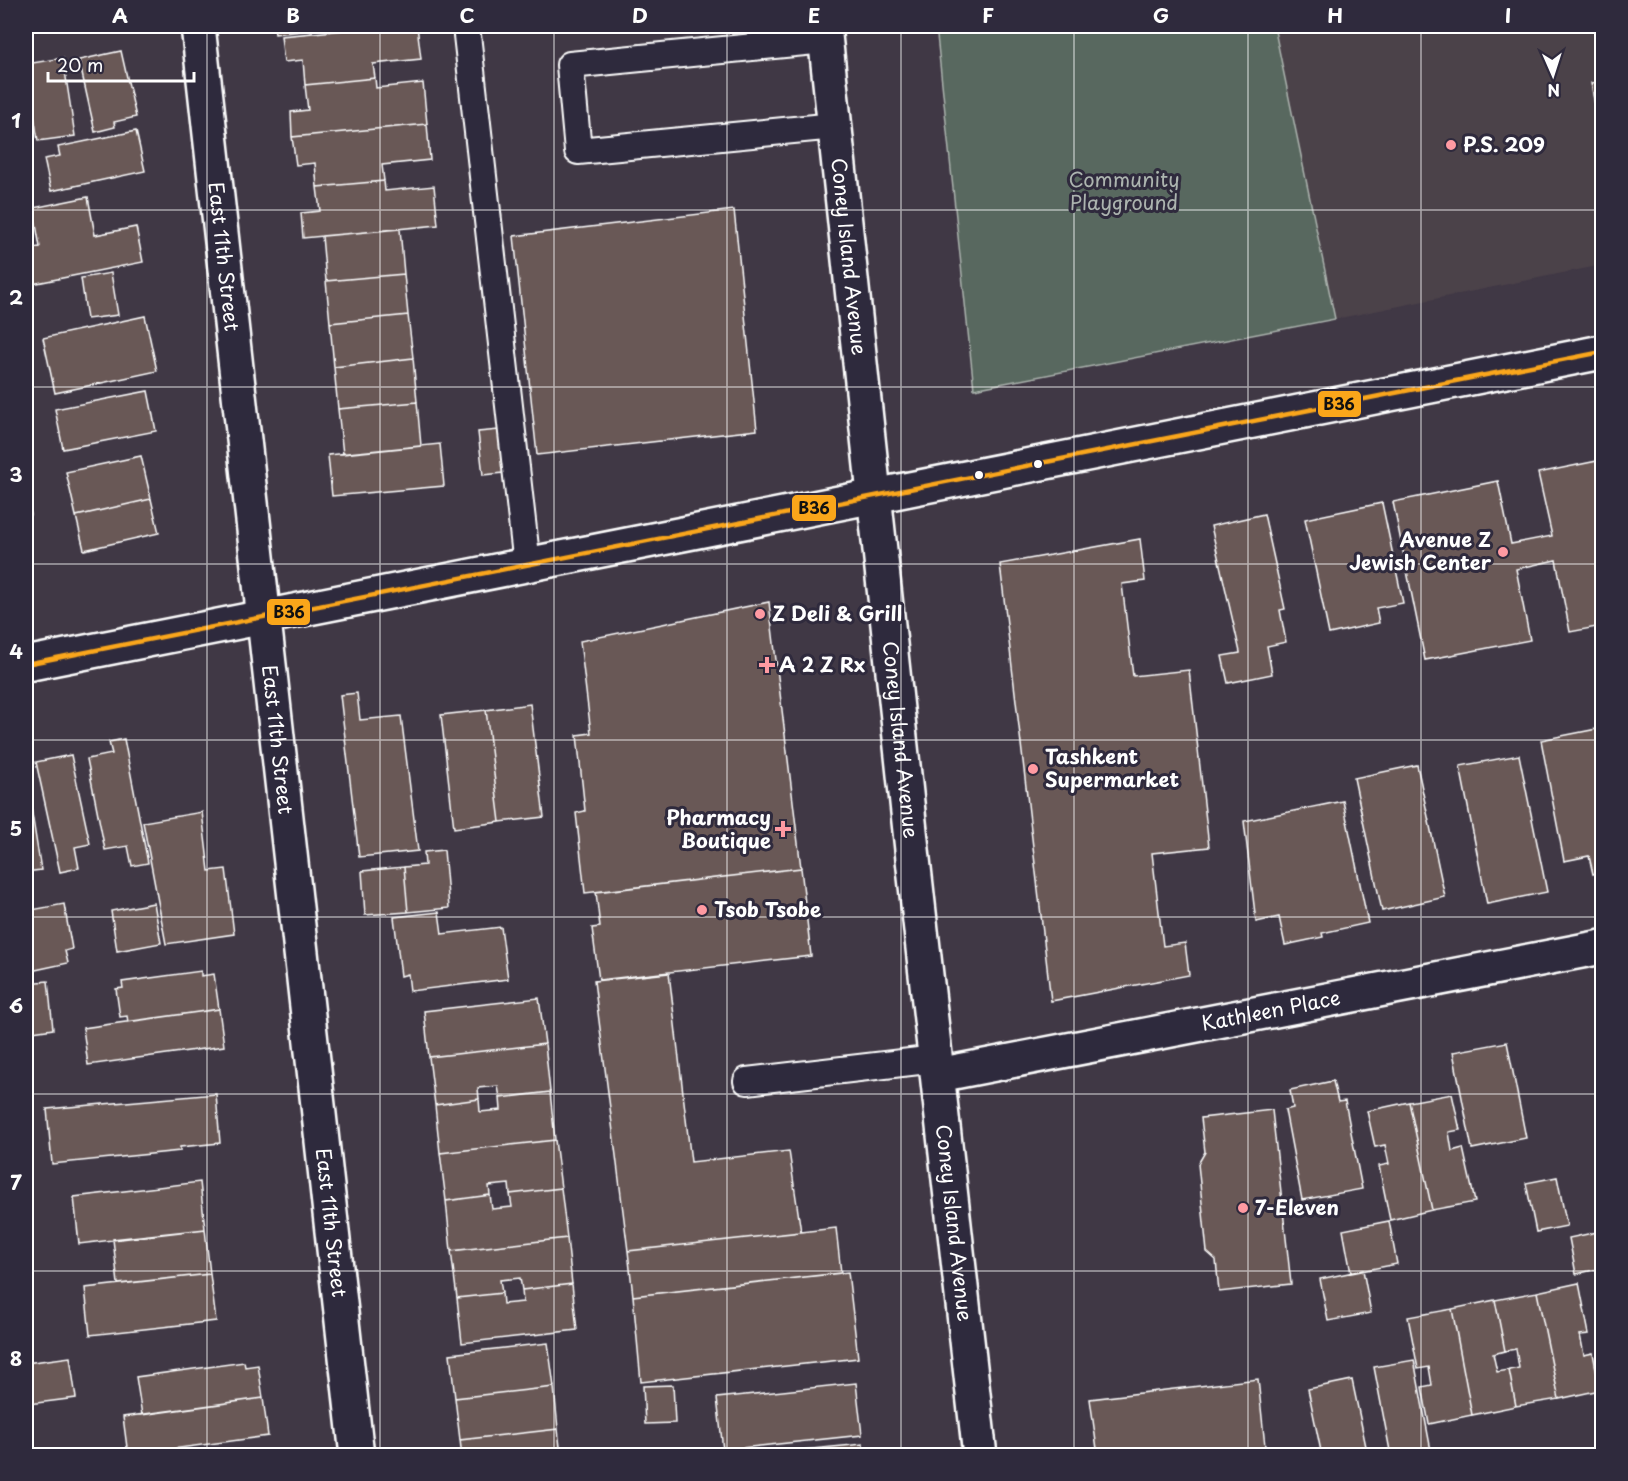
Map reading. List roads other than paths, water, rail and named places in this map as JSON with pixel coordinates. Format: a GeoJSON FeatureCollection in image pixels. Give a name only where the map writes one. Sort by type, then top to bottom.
{"type":"FeatureCollection","features":[{"type":"Feature","properties":{"kind":"street","name":"East 11th Street"},"geometry":{"type":"LineString","coordinates":[[198,26],[357,1455]]}},
{"type":"Feature","properties":{"kind":"street","name":"Coney Island Avenue"},"geometry":{"type":"LineString","coordinates":[[825,33],[980,1455]]}},
{"type":"Feature","properties":{"kind":"street"},"geometry":{"type":"LineString","coordinates":[[26,664],[1602,352]]}},
{"type":"Feature","properties":{"kind":"street","name":"Kathleen Place"},"geometry":{"type":"LineString","coordinates":[[937,1067],[1602,947]]}},
{"type":"Feature","properties":{"kind":"lane"},"geometry":{"type":"LineString","coordinates":[[825,33],[570,64],[578,151],[835,126]]}},
{"type":"Feature","properties":{"kind":"lane"},"geometry":{"type":"LineString","coordinates":[[467,34],[527,565]]}},
{"type":"Feature","properties":{"kind":"lane"},"geometry":{"type":"LineString","coordinates":[[747,1081],[937,1067]]}},
{"type":"Feature","properties":{"kind":"place","name":"P.S. 209"},"geometry":{"type":"Point","coordinates":[1451,145]}},
{"type":"Feature","properties":{"kind":"place","name":"Avenue Z Jewish Center"},"geometry":{"type":"Point","coordinates":[1503,552]}},
{"type":"Feature","properties":{"kind":"place","name":"Z Deli & Grill"},"geometry":{"type":"Point","coordinates":[760,614]}},
{"type":"Feature","properties":{"kind":"place","name":"A 2 Z Rx"},"geometry":{"type":"Point","coordinates":[767,665]}},
{"type":"Feature","properties":{"kind":"place","name":"Tashkent Supermarket"},"geometry":{"type":"Point","coordinates":[1033,769]}},
{"type":"Feature","properties":{"kind":"place","name":"Pharmacy Boutique"},"geometry":{"type":"Point","coordinates":[783,829]}},
{"type":"Feature","properties":{"kind":"place","name":"Tsob Tsobe"},"geometry":{"type":"Point","coordinates":[702,910]}},
{"type":"Feature","properties":{"kind":"place","name":"7-Eleven"},"geometry":{"type":"Point","coordinates":[1243,1208]}},
{"type":"Feature","properties":{"kind":"park label","name":"Community Playground"},"geometry":{"type":"Point","coordinates":[1124,192]}}]}
